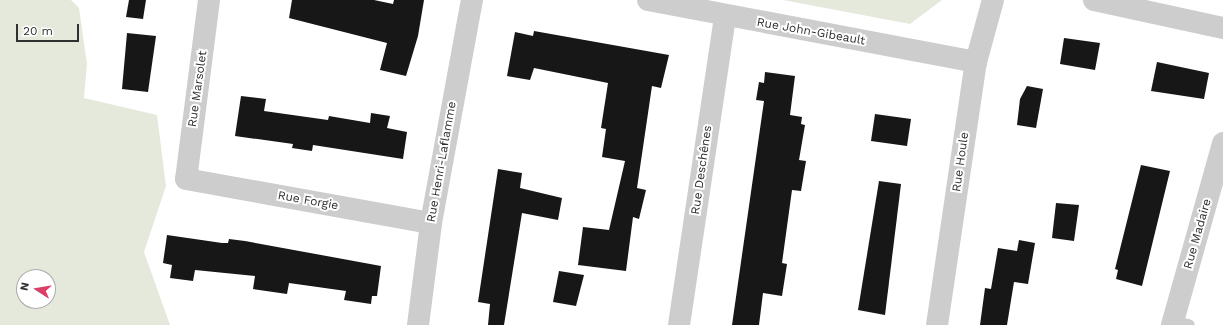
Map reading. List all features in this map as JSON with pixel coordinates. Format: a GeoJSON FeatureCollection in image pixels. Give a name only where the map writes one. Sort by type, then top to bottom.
{"type":"FeatureCollection","features":[{"type":"Feature","properties":{"kind":"street","name":"Rue Marsolet"},"geometry":{"type":"LineString","coordinates":[[186,179],[209,0]]}},
{"type":"Feature","properties":{"kind":"street","name":"Rue Henri-Laflamme"},"geometry":{"type":"LineString","coordinates":[[418,325],[431,223],[472,0]]}},
{"type":"Feature","properties":{"kind":"street","name":"Rue John-Gibeault"},"geometry":{"type":"LineString","coordinates":[[648,0],[725,16],[976,62]]}},
{"type":"Feature","properties":{"kind":"street","name":"Rue Houle"},"geometry":{"type":"LineString","coordinates":[[937,325],[976,62],[993,0]]}},
{"type":"Feature","properties":{"kind":"street"},"geometry":{"type":"LineString","coordinates":[[1094,0],[1223,28]]}},
{"type":"Feature","properties":{"kind":"street","name":"Rue Deschênes"},"geometry":{"type":"LineString","coordinates":[[679,325],[725,16]]}},
{"type":"Feature","properties":{"kind":"street","name":"Rue Madaire"},"geometry":{"type":"LineString","coordinates":[[1178,324],[1223,143]]}},
{"type":"Feature","properties":{"kind":"street","name":"Rue Forgie"},"geometry":{"type":"LineString","coordinates":[[186,179],[431,223]]}},
{"type":"Feature","properties":{"kind":"shaded area"},"geometry":{"type":"Polygon","coordinates":[[[0,0],[71,0],[79,8],[87,64],[84,98],[157,115],[166,186],[144,252],[170,325],[0,325],[0,0]]]}},
{"type":"Feature","properties":{"kind":"shaded area"},"geometry":{"type":"Polygon","coordinates":[[[783,0],[942,0],[910,24],[783,0]]]}},
{"type":"Feature","properties":{"kind":"building"},"geometry":{"type":"Polygon","coordinates":[[[129,0],[146,0],[143,19],[126,17],[129,0]]]}},
{"type":"Feature","properties":{"kind":"building"},"geometry":{"type":"Polygon","coordinates":[[[292,0],[374,0],[393,4],[394,0],[424,0],[418,36],[406,76],[380,70],[387,43],[289,18],[292,0]]]}},
{"type":"Feature","properties":{"kind":"building"},"geometry":{"type":"Polygon","coordinates":[[[534,31],[669,55],[661,88],[652,86],[637,188],[646,190],[639,219],[633,217],[626,271],[578,265],[583,227],[609,230],[625,161],[602,157],[606,129],[601,128],[608,83],[534,68],[530,80],[507,76],[515,32],[533,36],[534,31]]]}},
{"type":"Feature","properties":{"kind":"building"},"geometry":{"type":"Polygon","coordinates":[[[127,33],[156,36],[148,92],[122,89],[127,33]]]}},
{"type":"Feature","properties":{"kind":"building"},"geometry":{"type":"Polygon","coordinates":[[[1064,38],[1100,43],[1095,70],[1060,64],[1064,38]]]}},
{"type":"Feature","properties":{"kind":"building"},"geometry":{"type":"Polygon","coordinates":[[[1157,62],[1209,73],[1204,99],[1151,91],[1157,62]]]}},
{"type":"Feature","properties":{"kind":"building"},"geometry":{"type":"Polygon","coordinates":[[[765,72],[795,76],[790,115],[802,117],[801,124],[805,125],[799,160],[806,161],[801,191],[792,190],[782,263],[787,264],[782,296],[763,293],[759,325],[732,325],[764,101],[756,100],[759,82],[764,83],[765,72]]]}},
{"type":"Feature","properties":{"kind":"building"},"geometry":{"type":"Polygon","coordinates":[[[1027,86],[1043,89],[1036,128],[1017,125],[1020,99],[1027,86]]]}},
{"type":"Feature","properties":{"kind":"building"},"geometry":{"type":"Polygon","coordinates":[[[241,96],[266,99],[264,111],[328,120],[329,116],[370,123],[371,113],[390,116],[387,128],[407,132],[403,159],[313,145],[312,151],[292,148],[293,144],[235,136],[241,96]]]}},
{"type":"Feature","properties":{"kind":"building"},"geometry":{"type":"Polygon","coordinates":[[[875,114],[911,119],[907,146],[871,141],[875,114]]]}},
{"type":"Feature","properties":{"kind":"building"},"geometry":{"type":"Polygon","coordinates":[[[1141,165],[1170,171],[1142,286],[1116,279],[1118,270],[1115,269],[1141,165]]]}},
{"type":"Feature","properties":{"kind":"building"},"geometry":{"type":"Polygon","coordinates":[[[498,169],[522,173],[520,188],[562,198],[558,220],[522,213],[504,325],[488,325],[490,304],[478,302],[498,169]]]}},
{"type":"Feature","properties":{"kind":"building"},"geometry":{"type":"Polygon","coordinates":[[[879,181],[901,184],[885,315],[858,310],[879,181]]]}},
{"type":"Feature","properties":{"kind":"building"},"geometry":{"type":"Polygon","coordinates":[[[1056,203],[1079,205],[1074,241],[1052,238],[1056,203]]]}},
{"type":"Feature","properties":{"kind":"building"},"geometry":{"type":"Polygon","coordinates":[[[167,235],[222,243],[228,243],[229,239],[245,241],[381,266],[377,296],[372,296],[371,304],[344,300],[346,291],[289,283],[287,294],[253,289],[255,276],[195,270],[193,281],[170,278],[172,265],[163,263],[167,235]]]}},
{"type":"Feature","properties":{"kind":"building"},"geometry":{"type":"Polygon","coordinates":[[[1019,240],[1035,243],[1028,284],[1014,282],[1007,325],[980,325],[985,288],[991,289],[998,248],[1017,251],[1019,240]]]}},
{"type":"Feature","properties":{"kind":"building"},"geometry":{"type":"Polygon","coordinates":[[[559,271],[584,275],[576,306],[553,302],[559,271]]]}}]}
